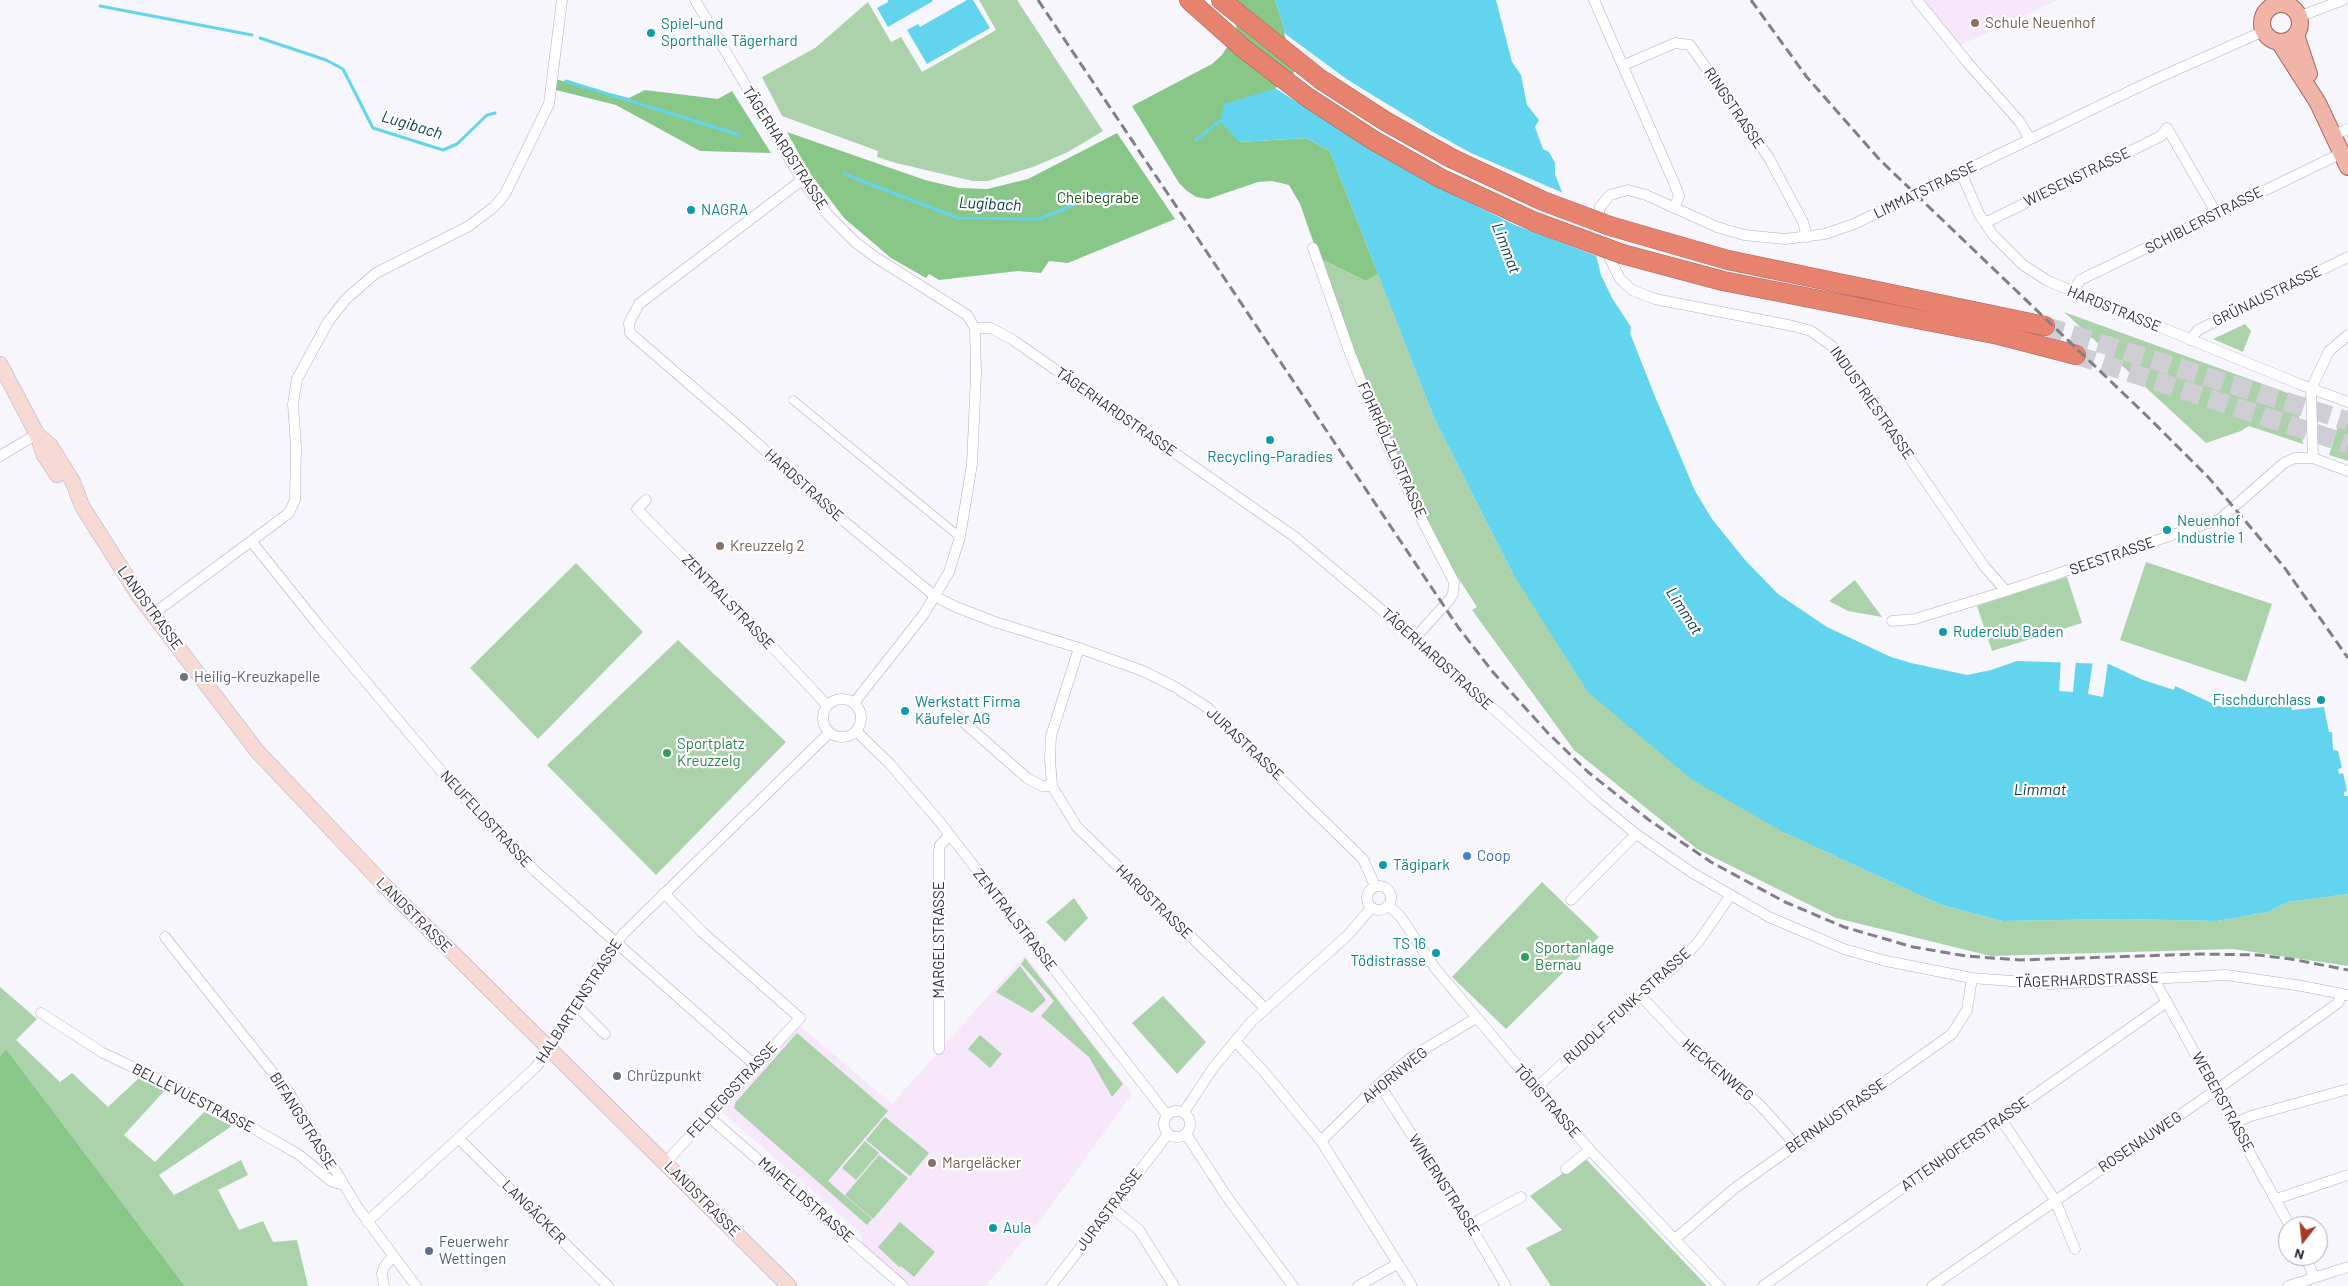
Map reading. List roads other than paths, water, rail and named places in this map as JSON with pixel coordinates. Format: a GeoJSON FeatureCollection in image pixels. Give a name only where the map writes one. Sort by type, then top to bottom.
{"type":"FeatureCollection","features":[{"type":"Feature","properties":{"kind":"highway"},"geometry":{"type":"LineString","coordinates":[[1188,0],[1232,39],[1282,79],[1352,127],[1440,178],[1535,222],[1622,254],[1723,281],[1999,335],[2076,355]]}},
{"type":"Feature","properties":{"kind":"highway"},"geometry":{"type":"LineString","coordinates":[[1221,0],[1272,43],[1342,94],[1428,146],[1520,191],[1603,228],[1728,260],[2045,326]]}},
{"type":"Feature","properties":{"kind":"main road"},"geometry":{"type":"LineString","coordinates":[[2279,42],[2288,40],[2296,34],[2299,26],[2298,17],[2293,9],[2283,2],[2276,5],[2266,5],[2262,21],[2264,31],[2270,38],[2279,42],[2318,103],[2341,132],[2345,160]]}},
{"type":"Feature","properties":{"kind":"main road"},"geometry":{"type":"LineString","coordinates":[[2296,34],[2318,103]]}},
{"type":"Feature","properties":{"kind":"main road","name":"LANDSTRASSE"},"geometry":{"type":"LineString","coordinates":[[0,364],[37,434],[44,454],[65,487],[82,506],[112,555],[153,614],[257,751],[387,888],[789,1286]]}},
{"type":"Feature","properties":{"kind":"street"},"geometry":{"type":"LineString","coordinates":[[153,614],[289,513],[293,506],[296,446],[293,404],[297,379],[328,322],[346,299],[376,273],[469,226],[494,207],[505,194],[549,104],[562,0]]}},
{"type":"Feature","properties":{"kind":"street","name":"TÄGERHARDSTRASSE"},"geometry":{"type":"LineString","coordinates":[[695,0],[802,180],[828,215],[855,242],[898,273],[959,309],[967,315],[975,328],[991,328],[1013,340],[1294,537],[1415,638],[1597,802],[1636,834],[1730,896],[1769,917],[1844,948],[1908,967],[1972,978],[2050,984],[2226,975],[2345,995]]}},
{"type":"Feature","properties":{"kind":"street"},"geometry":{"type":"LineString","coordinates":[[1594,0],[1624,65],[1678,193],[1674,208]]}},
{"type":"Feature","properties":{"kind":"street"},"geometry":{"type":"LineString","coordinates":[[1917,0],[1967,62],[2019,121],[2030,139]]}},
{"type":"Feature","properties":{"kind":"street"},"geometry":{"type":"LineString","coordinates":[[2298,17],[2343,0]]}},
{"type":"Feature","properties":{"kind":"street","name":"LIMMATSTRASSE"},"geometry":{"type":"LineString","coordinates":[[1603,228],[1602,203],[1610,195],[1619,191],[1638,192],[1717,227],[1744,235],[1774,239],[1807,237],[1854,224],[2151,81],[2264,31]]}},
{"type":"Feature","properties":{"kind":"street","name":"RINGSTRASSE"},"geometry":{"type":"LineString","coordinates":[[1624,65],[1675,43],[1690,45],[1769,158],[1803,222],[1807,237]]}},
{"type":"Feature","properties":{"kind":"street","name":"WIESENSTRASSE"},"geometry":{"type":"LineString","coordinates":[[1984,223],[2161,136],[2167,128],[2217,214]]}},
{"type":"Feature","properties":{"kind":"street","name":"SCHIBLERSTRASSE"},"geometry":{"type":"LineString","coordinates":[[2073,292],[2080,280],[2217,214],[2345,160]]}},
{"type":"Feature","properties":{"kind":"street","name":"HARDSTRASSE"},"geometry":{"type":"LineString","coordinates":[[1961,172],[1984,223],[2002,246],[2024,265],[2048,280],[2190,340],[2348,402]]}},
{"type":"Feature","properties":{"kind":"street","name":"HARDSTRASSE"},"geometry":{"type":"LineString","coordinates":[[802,180],[639,304],[629,323],[630,333],[845,522],[936,596],[956,607],[995,622],[1079,648]]}},
{"type":"Feature","properties":{"kind":"street","name":"INDUSTRIESTRASSE"},"geometry":{"type":"LineString","coordinates":[[1603,228],[1620,279],[1640,294],[1793,326],[1811,331],[1833,347],[1984,566],[2006,591]]}},
{"type":"Feature","properties":{"kind":"street","name":"FOHRHÖLZLISTRASSE"},"geometry":{"type":"LineString","coordinates":[[1313,248],[1351,356],[1386,442],[1420,516],[1454,582],[1453,594],[1450,599],[1415,638]]}},
{"type":"Feature","properties":{"kind":"street","name":"GRÜNAUSTRASSE"},"geometry":{"type":"LineString","coordinates":[[2190,340],[2198,330],[2348,257]]}},
{"type":"Feature","properties":{"kind":"street"},"geometry":{"type":"LineString","coordinates":[[854,703],[936,596],[949,572],[960,537],[969,490],[974,433],[975,328]]}},
{"type":"Feature","properties":{"kind":"street"},"geometry":{"type":"LineString","coordinates":[[2348,335],[2329,351],[2312,389],[2313,458],[2348,471]]}},
{"type":"Feature","properties":{"kind":"street"},"geometry":{"type":"LineString","coordinates":[[793,400],[960,537]]}},
{"type":"Feature","properties":{"kind":"street"},"geometry":{"type":"LineString","coordinates":[[0,456],[37,434]]}},
{"type":"Feature","properties":{"kind":"street","name":"SEESTRASSE"},"geometry":{"type":"LineString","coordinates":[[1892,621],[1915,619],[2006,591],[2220,520],[2284,462],[2295,458],[2313,458]]}},
{"type":"Feature","properties":{"kind":"street","name":"ZENTRALSTRASSE"},"geometry":{"type":"LineString","coordinates":[[646,500],[637,509],[747,620],[827,705]]}},
{"type":"Feature","properties":{"kind":"street","name":"NEUFELDSTRASSE"},"geometry":{"type":"LineString","coordinates":[[250,541],[457,790],[535,871],[755,1065]]}},
{"type":"Feature","properties":{"kind":"street"},"geometry":{"type":"LineString","coordinates":[[944,706],[1027,778],[1042,786],[1052,786],[1051,736],[1079,648]]}},
{"type":"Feature","properties":{"kind":"street","name":"JURASTRASSE"},"geometry":{"type":"LineString","coordinates":[[1079,648],[1143,671],[1175,686],[1208,708],[1363,859],[1376,886]]}},
{"type":"Feature","properties":{"kind":"street"},"geometry":{"type":"LineString","coordinates":[[840,699],[854,703],[861,717],[856,732],[845,737],[834,736],[829,733],[825,728],[822,716],[827,705],[840,699]]}},
{"type":"Feature","properties":{"kind":"street","name":"ZENTRALSTRASSE"},"geometry":{"type":"LineString","coordinates":[[856,732],[889,763],[950,835],[1167,1115]]}},
{"type":"Feature","properties":{"kind":"street","name":"HALBARTENSTRASSE"},"geometry":{"type":"LineString","coordinates":[[367,1222],[535,1068],[549,1050],[616,943],[664,893],[829,733]]}},
{"type":"Feature","properties":{"kind":"street","name":"HARDSTRASSE"},"geometry":{"type":"LineString","coordinates":[[1052,786],[1077,827],[1266,1009]]}},
{"type":"Feature","properties":{"kind":"street"},"geometry":{"type":"LineString","coordinates":[[1571,900],[1636,834]]}},
{"type":"Feature","properties":{"kind":"street","name":"MARGELSTRASSE"},"geometry":{"type":"LineString","coordinates":[[939,1049],[939,851],[940,845],[950,835]]}},
{"type":"Feature","properties":{"kind":"street"},"geometry":{"type":"LineString","coordinates":[[1376,886],[1383,886],[1389,891],[1391,899],[1388,906],[1378,910],[1372,908],[1367,901],[1367,893],[1376,886]]}},
{"type":"Feature","properties":{"kind":"street","name":"FELDEGGSTRASSE"},"geometry":{"type":"LineString","coordinates":[[664,893],[702,932],[800,1018],[665,1163]]}},
{"type":"Feature","properties":{"kind":"street","name":"RUDOLF-FUNK-STRASSE"},"geometry":{"type":"LineString","coordinates":[[1536,1088],[1630,1002],[1640,996],[1691,950],[1730,896]]}},
{"type":"Feature","properties":{"kind":"street","name":"TÖDISTRASSE"},"geometry":{"type":"LineString","coordinates":[[1388,906],[1400,916],[1436,968],[1476,1018],[1590,1150],[1719,1286]]}},
{"type":"Feature","properties":{"kind":"street"},"geometry":{"type":"LineString","coordinates":[[1184,1112],[1213,1068],[1235,1041],[1266,1009],[1348,935],[1372,908]]}},
{"type":"Feature","properties":{"kind":"street","name":"BIFANGSTRASSE"},"geometry":{"type":"LineString","coordinates":[[166,937],[289,1093],[367,1222],[416,1286]]}},
{"type":"Feature","properties":{"kind":"street","name":"BERNAUSTRASSE"},"geometry":{"type":"LineString","coordinates":[[1676,1239],[1735,1188],[1952,1034],[1967,1010],[1972,978]]}},
{"type":"Feature","properties":{"kind":"street","name":"WEBERSTRASSE"},"geometry":{"type":"LineString","coordinates":[[2154,979],[2285,1216]]}},
{"type":"Feature","properties":{"kind":"street","name":"ROSENAUWEG"},"geometry":{"type":"LineString","coordinates":[[1932,1286],[2216,1090],[2338,1003],[2345,995]]}},
{"type":"Feature","properties":{"kind":"street","name":"HECKENWEG"},"geometry":{"type":"LineString","coordinates":[[1640,996],[1687,1045],[1759,1104],[1795,1144]]}},
{"type":"Feature","properties":{"kind":"street","name":"ATTENHOFERSTRASSE"},"geometry":{"type":"LineString","coordinates":[[1763,1286],[2167,1002]]}},
{"type":"Feature","properties":{"kind":"street"},"geometry":{"type":"LineString","coordinates":[[576,1005],[605,1034]]}},
{"type":"Feature","properties":{"kind":"street","name":"BELLEVUESTRASSE"},"geometry":{"type":"LineString","coordinates":[[40,1013],[103,1053],[190,1094],[262,1133],[298,1154],[331,1181],[343,1185]]}},
{"type":"Feature","properties":{"kind":"street","name":"AHORNWEG"},"geometry":{"type":"LineString","coordinates":[[1321,1141],[1379,1084],[1413,1056],[1476,1018]]}},
{"type":"Feature","properties":{"kind":"street"},"geometry":{"type":"LineString","coordinates":[[1235,1041],[1265,1073],[1321,1141],[1412,1286]]}},
{"type":"Feature","properties":{"kind":"street","name":"WINERNSTRASSE"},"geometry":{"type":"LineString","coordinates":[[1379,1084],[1470,1225],[1506,1286]]}},
{"type":"Feature","properties":{"kind":"street"},"geometry":{"type":"LineString","coordinates":[[2235,1124],[2252,1116],[2348,1089]]}},
{"type":"Feature","properties":{"kind":"street"},"geometry":{"type":"LineString","coordinates":[[1186,1134],[1176,1137],[1168,1134],[1163,1122],[1167,1115],[1176,1110],[1184,1112],[1190,1121],[1186,1134],[1222,1191],[1293,1286]]}},
{"type":"Feature","properties":{"kind":"street","name":"MAIFELDSTRASSE"},"geometry":{"type":"LineString","coordinates":[[708,1116],[902,1286]]}},
{"type":"Feature","properties":{"kind":"street"},"geometry":{"type":"LineString","coordinates":[[2001,1119],[2055,1200],[2075,1249]]}},
{"type":"Feature","properties":{"kind":"street","name":"JURASTRASSE"},"geometry":{"type":"LineString","coordinates":[[1051,1286],[1168,1134]]}},
{"type":"Feature","properties":{"kind":"street","name":"LANGÄCKER"},"geometry":{"type":"LineString","coordinates":[[459,1139],[608,1286]]}},
{"type":"Feature","properties":{"kind":"street"},"geometry":{"type":"LineString","coordinates":[[1566,1169],[1590,1150]]}},
{"type":"Feature","properties":{"kind":"street"},"geometry":{"type":"LineString","coordinates":[[2276,1199],[2348,1175]]}},
{"type":"Feature","properties":{"kind":"street"},"geometry":{"type":"LineString","coordinates":[[1470,1225],[1521,1197]]}},
{"type":"Feature","properties":{"kind":"street"},"geometry":{"type":"LineString","coordinates":[[1112,1208],[1139,1230],[1174,1286]]}},
{"type":"Feature","properties":{"kind":"street"},"geometry":{"type":"LineString","coordinates":[[384,1286],[382,1274],[384,1267],[393,1256]]}},
{"type":"Feature","properties":{"kind":"street"},"geometry":{"type":"LineString","coordinates":[[1358,1286],[1397,1264]]}},
{"type":"Feature","properties":{"kind":"street"},"geometry":{"type":"LineString","coordinates":[[2309,1266],[2314,1277]]}},
{"type":"Feature","properties":{"kind":"street"},"geometry":{"type":"LineString","coordinates":[[2288,1286],[2348,1267]]}},
{"type":"Feature","properties":{"kind":"water"},"geometry":{"type":"Polygon","coordinates":[[[888,0],[933,1],[888,27],[877,8],[888,2],[888,0]]]}},
{"type":"Feature","properties":{"kind":"water"},"geometry":{"type":"Polygon","coordinates":[[[967,0],[973,0],[990,28],[927,64],[907,30],[918,24],[920,27],[967,0]]]}},
{"type":"Feature","properties":{"kind":"water","name":"Limmat"},"geometry":{"type":"Polygon","coordinates":[[[1275,0],[1496,0],[1512,62],[1521,75],[1527,105],[1539,120],[1535,127],[1543,149],[1549,152],[1555,163],[1555,174],[1562,192],[1571,201],[1596,255],[1601,275],[1612,298],[1631,327],[1630,333],[1695,491],[1712,519],[1745,560],[1778,594],[1827,627],[1891,657],[1911,663],[1967,675],[1991,670],[2017,661],[2109,664],[2143,680],[2174,690],[2175,686],[2218,706],[2290,701],[2292,710],[2324,707],[2329,732],[2332,732],[2333,750],[2338,751],[2342,768],[2338,769],[2339,774],[2343,773],[2347,791],[2344,792],[2344,796],[2348,796],[2348,894],[2288,902],[2268,912],[2217,921],[2122,919],[2003,921],[1941,905],[1785,833],[1691,779],[1588,692],[1513,574],[1434,418],[1330,151],[1306,138],[1239,142],[1220,121],[1224,104],[1290,84],[1298,71],[1275,0]]]}},
{"type":"Feature","properties":{"kind":"waterway","name":"Lugibach"},"geometry":{"type":"LineString","coordinates":[[100,6],[252,35]]}},
{"type":"Feature","properties":{"kind":"waterway","name":"Lugibach"},"geometry":{"type":"LineString","coordinates":[[260,38],[326,60],[343,69],[373,128],[443,150],[457,144],[487,115],[495,113]]}},
{"type":"Feature","properties":{"kind":"waterway","name":"Lugibach"},"geometry":{"type":"LineString","coordinates":[[566,81],[740,135]]}},
{"type":"Feature","properties":{"kind":"waterway","name":"Lugibach"},"geometry":{"type":"LineString","coordinates":[[1196,140],[1220,121]]}},
{"type":"Feature","properties":{"kind":"waterway","name":"Lugibach"},"geometry":{"type":"LineString","coordinates":[[844,174],[958,218],[1039,219],[1106,192]]}},
{"type":"Feature","properties":{"kind":"tunnel"},"geometry":{"type":"LineString","coordinates":[[2045,326],[2348,421]]}},
{"type":"Feature","properties":{"kind":"tunnel"},"geometry":{"type":"LineString","coordinates":[[2076,355],[2348,444]]}},
{"type":"Feature","properties":{"kind":"railway"},"geometry":{"type":"LineString","coordinates":[[1038,0],[1458,627],[1492,671],[1547,732],[1588,772],[1649,820],[1711,862],[1785,902],[1844,927],[1913,947],[1966,956],[2020,960],[2200,954],[2258,955],[2348,970]]}},
{"type":"Feature","properties":{"kind":"railway"},"geometry":{"type":"LineString","coordinates":[[1751,0],[1806,76],[1880,160],[2209,478],[2284,567],[2348,658]]}},
{"type":"Feature","properties":{"kind":"place","name":"Schule Neuenhof"},"geometry":{"type":"Point","coordinates":[1975,23]}},
{"type":"Feature","properties":{"kind":"place","name":"Spiel-und Sporthalle Tägerhard"},"geometry":{"type":"Point","coordinates":[651,33]}},
{"type":"Feature","properties":{"kind":"place","name":"NAGRA"},"geometry":{"type":"Point","coordinates":[691,210]}},
{"type":"Feature","properties":{"kind":"place","name":"Recycling-Paradies"},"geometry":{"type":"Point","coordinates":[1270,440]}},
{"type":"Feature","properties":{"kind":"place","name":"Neuenhof Industrie 1"},"geometry":{"type":"Point","coordinates":[2167,530]}},
{"type":"Feature","properties":{"kind":"place","name":"Kreuzzelg 2"},"geometry":{"type":"Point","coordinates":[720,546]}},
{"type":"Feature","properties":{"kind":"place","name":"Ruderclub Baden"},"geometry":{"type":"Point","coordinates":[1943,632]}},
{"type":"Feature","properties":{"kind":"place","name":"Heilig-Kreuzkapelle"},"geometry":{"type":"Point","coordinates":[184,677]}},
{"type":"Feature","properties":{"kind":"place","name":"Fischdurchlass"},"geometry":{"type":"Point","coordinates":[2321,700]}},
{"type":"Feature","properties":{"kind":"place","name":"Werkstatt Firma Käufeler AG"},"geometry":{"type":"Point","coordinates":[905,711]}},
{"type":"Feature","properties":{"kind":"place","name":"Sportplatz Kreuzzelg"},"geometry":{"type":"Point","coordinates":[667,753]}},
{"type":"Feature","properties":{"kind":"place","name":"Coop"},"geometry":{"type":"Point","coordinates":[1467,856]}},
{"type":"Feature","properties":{"kind":"place","name":"Tägipark"},"geometry":{"type":"Point","coordinates":[1383,865]}},
{"type":"Feature","properties":{"kind":"place","name":"TS 16 Tödistrasse"},"geometry":{"type":"Point","coordinates":[1436,953]}},
{"type":"Feature","properties":{"kind":"place","name":"Sportanlage Bernau"},"geometry":{"type":"Point","coordinates":[1525,957]}},
{"type":"Feature","properties":{"kind":"place","name":"Chrüzpunkt"},"geometry":{"type":"Point","coordinates":[617,1076]}},
{"type":"Feature","properties":{"kind":"place","name":"Margeläcker"},"geometry":{"type":"Point","coordinates":[932,1163]}},
{"type":"Feature","properties":{"kind":"place","name":"Aula"},"geometry":{"type":"Point","coordinates":[993,1228]}},
{"type":"Feature","properties":{"kind":"place","name":"Feuerwehr Wettingen"},"geometry":{"type":"Point","coordinates":[429,1251]}},
{"type":"Feature","properties":{"kind":"park label","name":"Cheibegrabe"},"geometry":{"type":"Point","coordinates":[1098,198]}}]}
